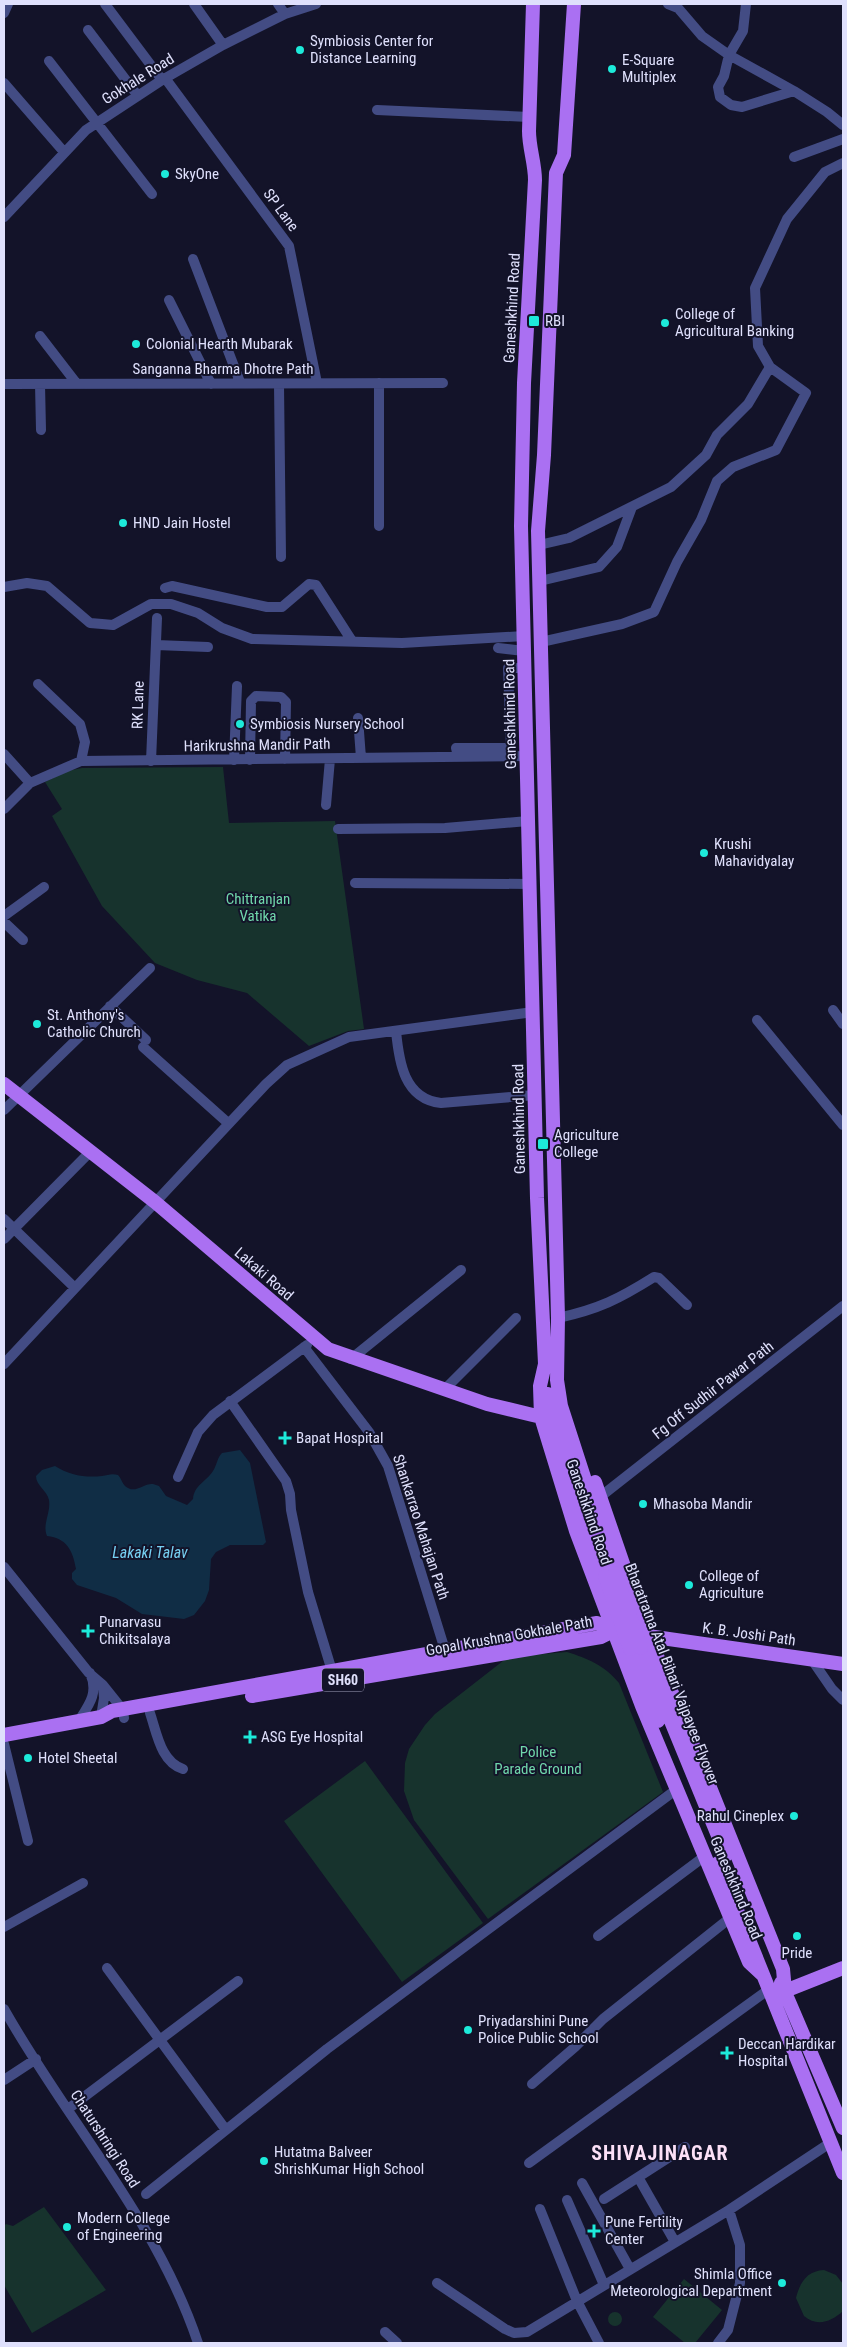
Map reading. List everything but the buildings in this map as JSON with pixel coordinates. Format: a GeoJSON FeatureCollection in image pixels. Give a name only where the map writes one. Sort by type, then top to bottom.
{"type":"FeatureCollection","features":[{"type":"Feature","properties":{"kind":"main road","name":"Ganeshkhind Road"},"geometry":{"type":"LineString","coordinates":[[533,4],[529,149],[535,168],[522,426],[521,532],[541,1301],[551,1362],[600,1497],[611,1576],[613,1631],[748,1962],[763,1975],[843,2173]]}},
{"type":"Feature","properties":{"kind":"main road"},"geometry":{"type":"LineString","coordinates":[[535,168],[542,4]]}},
{"type":"Feature","properties":{"kind":"main road"},"geometry":{"type":"LineString","coordinates":[[556,174],[564,4]]}},
{"type":"Feature","properties":{"kind":"main road","name":"Ganeshkhind Road"},"geometry":{"type":"LineString","coordinates":[[574,4],[564,156],[556,174],[539,538],[558,1318],[551,1362],[540,1386],[540,1417],[576,1531],[611,1576],[650,1636],[783,1969],[784,1991],[843,2128]]}},
{"type":"Feature","properties":{"kind":"main road"},"geometry":{"type":"LineString","coordinates":[[521,532],[539,538]]}},
{"type":"Feature","properties":{"kind":"main road","name":"Lakaki Road"},"geometry":{"type":"LineString","coordinates":[[4,1084],[155,1202],[309,1343],[351,1359],[487,1404],[540,1417]]}},
{"type":"Feature","properties":{"kind":"main road","name":"Bharatratna Atal Bihari Vajpayee Flyover"},"geometry":{"type":"LineString","coordinates":[[551,1362],[549,1408],[636,1649],[763,1975]]}},
{"type":"Feature","properties":{"kind":"main road","name":"Gopal Krushna Gokhale Path"},"geometry":{"type":"LineString","coordinates":[[4,1735],[123,1714],[332,1671],[597,1623],[613,1631]]}},
{"type":"Feature","properties":{"kind":"main road","name":"Gopal Krushna Gokhale Path"},"geometry":{"type":"LineString","coordinates":[[123,1714],[150,1713],[602,1637],[613,1631]]}},
{"type":"Feature","properties":{"kind":"main road","name":"K. B. Joshi Path"},"geometry":{"type":"LineString","coordinates":[[613,1631],[843,1664]]}},
{"type":"Feature","properties":{"kind":"main road","name":"Bharatratna Atal Bihari Vajpayee Flyover"},"geometry":{"type":"LineString","coordinates":[[636,1649],[686,1760],[784,1991]]}},
{"type":"Feature","properties":{"kind":"main road"},"geometry":{"type":"LineString","coordinates":[[4,1744],[98,1725],[101,1717]]}},
{"type":"Feature","properties":{"kind":"main road"},"geometry":{"type":"LineString","coordinates":[[784,1991],[843,1968]]}},
{"type":"Feature","properties":{"kind":"street"},"geometry":{"type":"LineString","coordinates":[[4,13],[8,4]]}},
{"type":"Feature","properties":{"kind":"street","name":"SP Lane"},"geometry":{"type":"LineString","coordinates":[[105,4],[164,79],[289,246],[318,383]]}},
{"type":"Feature","properties":{"kind":"street"},"geometry":{"type":"LineString","coordinates":[[194,4],[223,45]]}},
{"type":"Feature","properties":{"kind":"street"},"geometry":{"type":"LineString","coordinates":[[278,4],[284,14]]}},
{"type":"Feature","properties":{"kind":"street","name":"Gokhale Road"},"geometry":{"type":"LineString","coordinates":[[4,217],[86,130],[164,79],[223,45],[284,14],[316,4]]}},
{"type":"Feature","properties":{"kind":"street"},"geometry":{"type":"LineString","coordinates":[[668,4],[678,8],[702,36],[729,55],[794,91],[827,112],[843,125]]}},
{"type":"Feature","properties":{"kind":"street"},"geometry":{"type":"LineString","coordinates":[[746,4],[743,32],[729,55],[724,76],[718,87],[720,97],[731,105],[742,107],[794,91]]}},
{"type":"Feature","properties":{"kind":"street"},"geometry":{"type":"LineString","coordinates":[[88,30],[138,96]]}},
{"type":"Feature","properties":{"kind":"street"},"geometry":{"type":"LineString","coordinates":[[49,61],[152,194]]}},
{"type":"Feature","properties":{"kind":"street"},"geometry":{"type":"LineString","coordinates":[[4,84],[64,152]]}},
{"type":"Feature","properties":{"kind":"street"},"geometry":{"type":"LineString","coordinates":[[376,110],[529,117]]}},
{"type":"Feature","properties":{"kind":"street"},"geometry":{"type":"LineString","coordinates":[[794,157],[843,140]]}},
{"type":"Feature","properties":{"kind":"street"},"geometry":{"type":"LineString","coordinates":[[541,642],[622,624],[654,612],[677,562],[701,520],[717,481],[733,468],[776,450],[806,393],[770,367],[758,346],[755,288],[786,219],[825,172],[843,163]]}},
{"type":"Feature","properties":{"kind":"street"},"geometry":{"type":"LineString","coordinates":[[193,259],[240,382]]}},
{"type":"Feature","properties":{"kind":"street"},"geometry":{"type":"LineString","coordinates":[[169,300],[211,384]]}},
{"type":"Feature","properties":{"kind":"street"},"geometry":{"type":"LineString","coordinates":[[40,336],[76,384]]}},
{"type":"Feature","properties":{"kind":"street"},"geometry":{"type":"LineString","coordinates":[[539,538],[569,538],[671,487],[706,455],[717,435],[748,404],[770,367]]}},
{"type":"Feature","properties":{"kind":"street"},"geometry":{"type":"LineString","coordinates":[[379,383],[379,526]]}},
{"type":"Feature","properties":{"kind":"street","name":"Sanganna Bharma Dhotre Path"},"geometry":{"type":"LineString","coordinates":[[4,384],[443,383]]}},
{"type":"Feature","properties":{"kind":"street"},"geometry":{"type":"LineString","coordinates":[[40,384],[41,430]]}},
{"type":"Feature","properties":{"kind":"street"},"geometry":{"type":"LineString","coordinates":[[280,384],[281,557]]}},
{"type":"Feature","properties":{"kind":"street"},"geometry":{"type":"LineString","coordinates":[[540,581],[599,567],[617,547],[632,507]]}},
{"type":"Feature","properties":{"kind":"street"},"geometry":{"type":"LineString","coordinates":[[4,587],[27,583],[48,586],[90,622],[113,625],[151,604],[171,604],[198,613],[222,628],[252,638],[402,643],[524,636]]}},
{"type":"Feature","properties":{"kind":"street"},"geometry":{"type":"LineString","coordinates":[[165,588],[172,586],[267,607],[282,607],[309,584],[316,585],[352,641]]}},
{"type":"Feature","properties":{"kind":"street","name":"RK Lane"},"geometry":{"type":"LineString","coordinates":[[151,761],[158,618]]}},
{"type":"Feature","properties":{"kind":"street"},"geometry":{"type":"LineString","coordinates":[[156,647],[208,647]]}},
{"type":"Feature","properties":{"kind":"street"},"geometry":{"type":"LineString","coordinates":[[498,648],[524,651]]}},
{"type":"Feature","properties":{"kind":"street"},"geometry":{"type":"LineString","coordinates":[[458,757],[456,748],[512,748],[508,668],[525,668]]}},
{"type":"Feature","properties":{"kind":"street"},"geometry":{"type":"LineString","coordinates":[[38,684],[80,724],[85,742],[81,761]]}},
{"type":"Feature","properties":{"kind":"street"},"geometry":{"type":"LineString","coordinates":[[234,760],[237,686]]}},
{"type":"Feature","properties":{"kind":"street"},"geometry":{"type":"LineString","coordinates":[[250,760],[251,701],[256,696],[281,697],[286,702],[285,760]]}},
{"type":"Feature","properties":{"kind":"street"},"geometry":{"type":"LineString","coordinates":[[358,718],[360,758]]}},
{"type":"Feature","properties":{"kind":"street"},"geometry":{"type":"LineString","coordinates":[[4,754],[30,784]]}},
{"type":"Feature","properties":{"kind":"street","name":"Harikrushna Mandir Path"},"geometry":{"type":"LineString","coordinates":[[4,809],[30,784],[81,761],[527,756]]}},
{"type":"Feature","properties":{"kind":"street"},"geometry":{"type":"LineString","coordinates":[[326,805],[330,759]]}},
{"type":"Feature","properties":{"kind":"street"},"geometry":{"type":"LineString","coordinates":[[338,829],[445,828],[528,821]]}},
{"type":"Feature","properties":{"kind":"street"},"geometry":{"type":"LineString","coordinates":[[355,883],[530,884]]}},
{"type":"Feature","properties":{"kind":"street"},"geometry":{"type":"LineString","coordinates":[[4,916],[44,887]]}},
{"type":"Feature","properties":{"kind":"street"},"geometry":{"type":"LineString","coordinates":[[4,922],[22,940]]}},
{"type":"Feature","properties":{"kind":"street"},"geometry":{"type":"LineString","coordinates":[[4,1110],[150,968]]}},
{"type":"Feature","properties":{"kind":"street"},"geometry":{"type":"LineString","coordinates":[[110,1006],[144,1043],[228,1123]]}},
{"type":"Feature","properties":{"kind":"street"},"geometry":{"type":"LineString","coordinates":[[833,1010],[843,1024]]}},
{"type":"Feature","properties":{"kind":"street"},"geometry":{"type":"LineString","coordinates":[[4,1364],[228,1123],[287,1065],[349,1037],[533,1012]]}},
{"type":"Feature","properties":{"kind":"street"},"geometry":{"type":"LineString","coordinates":[[757,1020],[843,1125]]}},
{"type":"Feature","properties":{"kind":"street"},"geometry":{"type":"LineString","coordinates":[[396,1031],[401,1066],[413,1091],[428,1102],[442,1103],[535,1095]]}},
{"type":"Feature","properties":{"kind":"street"},"geometry":{"type":"LineString","coordinates":[[4,1239],[90,1152]]}},
{"type":"Feature","properties":{"kind":"street"},"geometry":{"type":"LineString","coordinates":[[4,1219],[75,1288]]}},
{"type":"Feature","properties":{"kind":"street"},"geometry":{"type":"LineString","coordinates":[[351,1359],[461,1270]]}},
{"type":"Feature","properties":{"kind":"street"},"geometry":{"type":"LineString","coordinates":[[558,1318],[584,1312],[616,1301],[654,1277],[660,1278],[687,1305]]}},
{"type":"Feature","properties":{"kind":"street","name":"Fg Off Sudhir Pawar Path"},"geometry":{"type":"LineString","coordinates":[[600,1497],[843,1306]]}},
{"type":"Feature","properties":{"kind":"street"},"geometry":{"type":"LineString","coordinates":[[444,1390],[516,1318]]}},
{"type":"Feature","properties":{"kind":"street"},"geometry":{"type":"LineString","coordinates":[[178,1477],[198,1432],[212,1415],[309,1343]]}},
{"type":"Feature","properties":{"kind":"street","name":"Shankarrao Mahajan Path"},"geometry":{"type":"LineString","coordinates":[[309,1343],[369,1432],[388,1466],[445,1650]]}},
{"type":"Feature","properties":{"kind":"street"},"geometry":{"type":"LineString","coordinates":[[230,1401],[286,1481],[290,1494],[290,1510],[304,1573],[332,1671]]}},
{"type":"Feature","properties":{"kind":"street"},"geometry":{"type":"LineString","coordinates":[[4,1567],[94,1681],[94,1694],[78,1722]]}},
{"type":"Feature","properties":{"kind":"street"},"geometry":{"type":"LineString","coordinates":[[812,1660],[832,1689],[843,1700]]}},
{"type":"Feature","properties":{"kind":"street"},"geometry":{"type":"LineString","coordinates":[[89,1673],[103,1685],[123,1714]]}},
{"type":"Feature","properties":{"kind":"street"},"geometry":{"type":"LineString","coordinates":[[101,1717],[104,1698],[103,1685]]}},
{"type":"Feature","properties":{"kind":"street"},"geometry":{"type":"LineString","coordinates":[[150,1713],[164,1754],[174,1766],[184,1770]]}},
{"type":"Feature","properties":{"kind":"street"},"geometry":{"type":"LineString","coordinates":[[4,1744],[28,1841]]}},
{"type":"Feature","properties":{"kind":"street"},"geometry":{"type":"LineString","coordinates":[[146,2194],[327,2049],[677,1789]]}},
{"type":"Feature","properties":{"kind":"street"},"geometry":{"type":"LineString","coordinates":[[598,1936],[705,1856]]}},
{"type":"Feature","properties":{"kind":"street"},"geometry":{"type":"LineString","coordinates":[[4,1927],[83,1884]]}},
{"type":"Feature","properties":{"kind":"street"},"geometry":{"type":"LineString","coordinates":[[532,2084],[575,2047],[602,2019],[730,1918]]}},
{"type":"Feature","properties":{"kind":"street"},"geometry":{"type":"LineString","coordinates":[[107,1968],[226,2130]]}},
{"type":"Feature","properties":{"kind":"street"},"geometry":{"type":"LineString","coordinates":[[68,2109],[238,1981]]}},
{"type":"Feature","properties":{"kind":"street"},"geometry":{"type":"LineString","coordinates":[[529,2163],[768,1990]]}},
{"type":"Feature","properties":{"kind":"street","name":"Chaturshringi Road"},"geometry":{"type":"LineString","coordinates":[[4,2009],[133,2210],[186,2306],[198,2343]]}},
{"type":"Feature","properties":{"kind":"street"},"geometry":{"type":"LineString","coordinates":[[4,2080],[36,2059]]}},
{"type":"Feature","properties":{"kind":"street"},"geometry":{"type":"LineString","coordinates":[[437,2284],[514,2333],[527,2332],[630,2268],[729,2210],[830,2143]]}},
{"type":"Feature","properties":{"kind":"street"},"geometry":{"type":"LineString","coordinates":[[604,2199],[685,2147]]}},
{"type":"Feature","properties":{"kind":"street"},"geometry":{"type":"LineString","coordinates":[[638,2177],[675,2242]]}},
{"type":"Feature","properties":{"kind":"street"},"geometry":{"type":"LineString","coordinates":[[582,2183],[630,2268]]}},
{"type":"Feature","properties":{"kind":"street"},"geometry":{"type":"LineString","coordinates":[[566,2200],[604,2285]]}},
{"type":"Feature","properties":{"kind":"street"},"geometry":{"type":"LineString","coordinates":[[540,2208],[577,2301],[599,2343]]}},
{"type":"Feature","properties":{"kind":"street"},"geometry":{"type":"LineString","coordinates":[[718,2343],[728,2330],[740,2283],[740,2245],[729,2210]]}},
{"type":"Feature","properties":{"kind":"street"},"geometry":{"type":"LineString","coordinates":[[385,2332],[397,2343]]}},
{"type":"Feature","properties":{"kind":"green space","name":"Chittranjan Vatika"},"geometry":{"type":"Polygon","coordinates":[[[223,767],[229,823],[335,821],[364,1029],[348,1031],[309,1046],[247,993],[197,980],[155,963],[102,906],[52,816],[62,809],[45,782],[67,771],[82,768],[223,767]]]}},
{"type":"Feature","properties":{"kind":"green space","name":"Police Parade Ground"},"geometry":{"type":"Polygon","coordinates":[[[567,1652],[596,1663],[619,1683],[663,1792],[488,1919],[414,1820],[404,1791],[405,1763],[409,1749],[435,1714],[508,1657],[567,1652]]]}},
{"type":"Feature","properties":{"kind":"green space"},"geometry":{"type":"Polygon","coordinates":[[[365,1761],[483,1923],[402,1982],[284,1821],[365,1761]]]}},
{"type":"Feature","properties":{"kind":"green space"},"geometry":{"type":"Polygon","coordinates":[[[44,2207],[106,2290],[32,2333],[4,2285],[4,2226],[6,2224],[13,2226],[44,2207]]]}},
{"type":"Feature","properties":{"kind":"green space"},"geometry":{"type":"Polygon","coordinates":[[[824,2270],[836,2275],[843,2284],[843,2311],[834,2318],[819,2322],[804,2316],[796,2298],[805,2278],[813,2273],[824,2270]]]}},
{"type":"Feature","properties":{"kind":"green space"},"geometry":{"type":"Polygon","coordinates":[[[684,2279],[722,2310],[695,2343],[685,2343],[653,2317],[684,2279]]]}},
{"type":"Feature","properties":{"kind":"green space"},"geometry":{"type":"Polygon","coordinates":[[[615,2312],[620,2314],[622,2319],[620,2324],[615,2326],[610,2324],[608,2319],[610,2314],[615,2312]]]}},
{"type":"Feature","properties":{"kind":"water","name":"Lakaki Talav"},"geometry":{"type":"Polygon","coordinates":[[[240,1450],[250,1463],[266,1542],[263,1545],[230,1545],[216,1552],[211,1559],[209,1590],[205,1601],[194,1615],[184,1619],[142,1614],[116,1598],[77,1585],[72,1579],[72,1573],[76,1569],[71,1551],[60,1539],[47,1536],[46,1523],[49,1500],[36,1479],[36,1476],[42,1470],[55,1466],[66,1472],[83,1476],[96,1477],[116,1474],[124,1485],[129,1488],[136,1489],[153,1484],[159,1486],[166,1496],[187,1505],[193,1499],[198,1487],[213,1471],[222,1453],[240,1450]]]}},
{"type":"Feature","properties":{"kind":"place","name":"Symbiosis Center for Distance Learning"},"geometry":{"type":"Point","coordinates":[300,50]}},
{"type":"Feature","properties":{"kind":"place","name":"E-Square Multiplex"},"geometry":{"type":"Point","coordinates":[612,69]}},
{"type":"Feature","properties":{"kind":"place","name":"SkyOne"},"geometry":{"type":"Point","coordinates":[165,174]}},
{"type":"Feature","properties":{"kind":"place","name":"RBI"},"geometry":{"type":"Point","coordinates":[534,321]}},
{"type":"Feature","properties":{"kind":"place","name":"College of Agricultural Banking"},"geometry":{"type":"Point","coordinates":[665,323]}},
{"type":"Feature","properties":{"kind":"place","name":"Colonial Hearth Mubarak"},"geometry":{"type":"Point","coordinates":[136,344]}},
{"type":"Feature","properties":{"kind":"place","name":"HND Jain Hostel"},"geometry":{"type":"Point","coordinates":[123,523]}},
{"type":"Feature","properties":{"kind":"place","name":"Symbiosis Nursery School"},"geometry":{"type":"Point","coordinates":[240,724]}},
{"type":"Feature","properties":{"kind":"place","name":"Krushi Mahavidyalay"},"geometry":{"type":"Point","coordinates":[704,853]}},
{"type":"Feature","properties":{"kind":"place","name":"St. Anthony's Catholic Church"},"geometry":{"type":"Point","coordinates":[37,1024]}},
{"type":"Feature","properties":{"kind":"place","name":"Agriculture College"},"geometry":{"type":"Point","coordinates":[543,1144]}},
{"type":"Feature","properties":{"kind":"place","name":"Bapat Hospital"},"geometry":{"type":"Point","coordinates":[285,1438]}},
{"type":"Feature","properties":{"kind":"place","name":"Mhasoba Mandir"},"geometry":{"type":"Point","coordinates":[643,1504]}},
{"type":"Feature","properties":{"kind":"place","name":"College of Agriculture"},"geometry":{"type":"Point","coordinates":[689,1585]}},
{"type":"Feature","properties":{"kind":"place","name":"Punarvasu Chikitsalaya"},"geometry":{"type":"Point","coordinates":[88,1631]}},
{"type":"Feature","properties":{"kind":"place","name":"ASG Eye Hospital"},"geometry":{"type":"Point","coordinates":[250,1737]}},
{"type":"Feature","properties":{"kind":"place","name":"Hotel Sheetal"},"geometry":{"type":"Point","coordinates":[28,1758]}},
{"type":"Feature","properties":{"kind":"place","name":"Rahul Cineplex"},"geometry":{"type":"Point","coordinates":[794,1816]}},
{"type":"Feature","properties":{"kind":"place","name":"Pride"},"geometry":{"type":"Point","coordinates":[797,1936]}},
{"type":"Feature","properties":{"kind":"place","name":"Priyadarshini Pune Police Public School"},"geometry":{"type":"Point","coordinates":[468,2030]}},
{"type":"Feature","properties":{"kind":"place","name":"Deccan Hardikar Hospital"},"geometry":{"type":"Point","coordinates":[727,2053]}},
{"type":"Feature","properties":{"kind":"place","name":"Hutatma Balveer ShrishKumar High School"},"geometry":{"type":"Point","coordinates":[264,2161]}},
{"type":"Feature","properties":{"kind":"place","name":"Modern College of Engineering"},"geometry":{"type":"Point","coordinates":[67,2227]}},
{"type":"Feature","properties":{"kind":"place","name":"Pune Fertility Center"},"geometry":{"type":"Point","coordinates":[594,2231]}},
{"type":"Feature","properties":{"kind":"place","name":"Shimla Office Meteorological Department"},"geometry":{"type":"Point","coordinates":[782,2283]}},
{"type":"Feature","properties":{"kind":"district","name":"SHIVAJINAGAR"},"geometry":{"type":"Point","coordinates":[660,2153]}}]}
